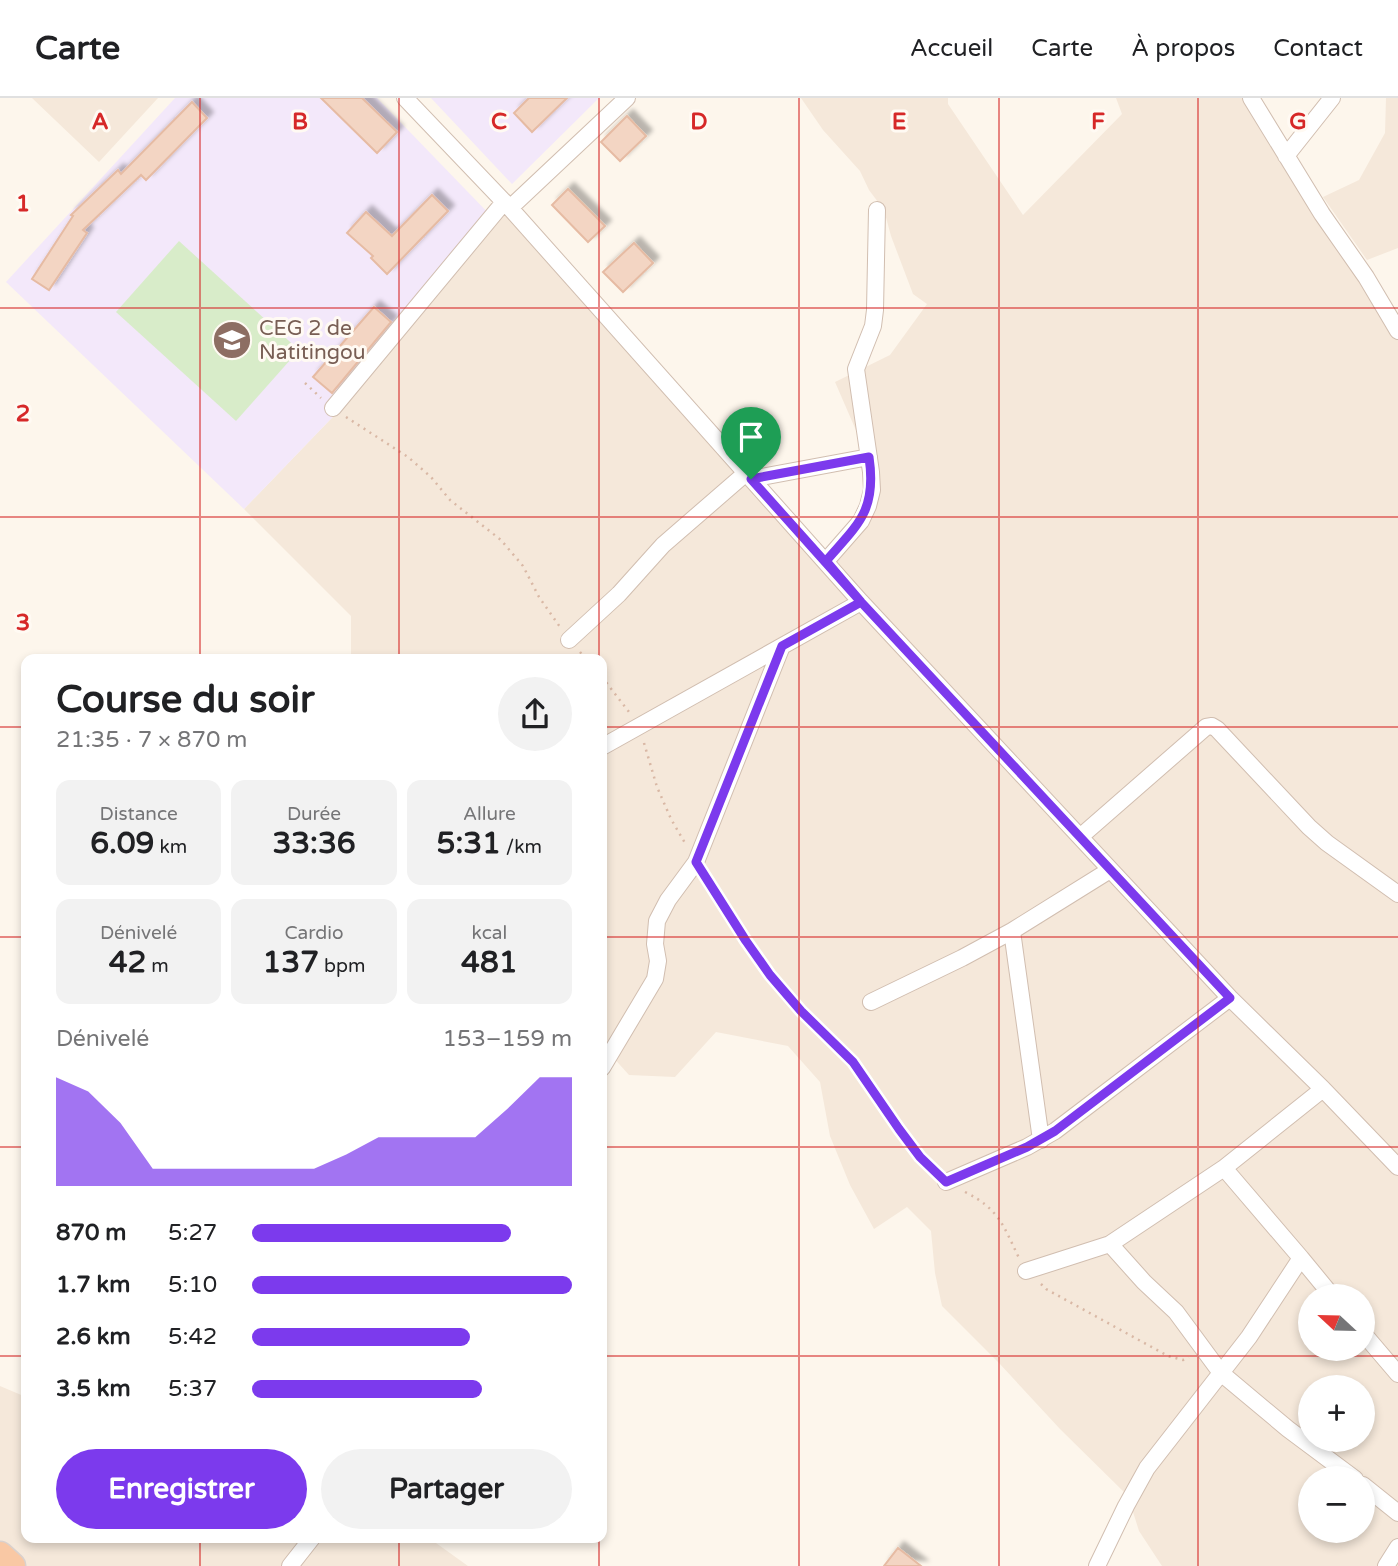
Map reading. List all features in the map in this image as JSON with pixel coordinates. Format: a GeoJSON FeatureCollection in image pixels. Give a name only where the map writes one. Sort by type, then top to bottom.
{"type":"FeatureCollection","features":[{"type":"Feature","properties":{"kind":"highway"},"geometry":{"type":"LineString","coordinates":[[0,1555],[12,1566]]}},
{"type":"Feature","properties":{"kind":"street"},"geometry":{"type":"LineString","coordinates":[[405,98],[507,205],[861,602],[1230,998],[1398,1167]]}},
{"type":"Feature","properties":{"kind":"street"},"geometry":{"type":"LineString","coordinates":[[333,408],[507,205],[627,98]]}},
{"type":"Feature","properties":{"kind":"street"},"geometry":{"type":"LineString","coordinates":[[1251,98],[1398,331]]}},
{"type":"Feature","properties":{"kind":"street"},"geometry":{"type":"LineString","coordinates":[[1286,156],[1332,98]]}},
{"type":"Feature","properties":{"kind":"street"},"geometry":{"type":"LineString","coordinates":[[826,561],[861,521],[872,490],[856,369],[873,326],[876,310],[877,210]]}},
{"type":"Feature","properties":{"kind":"street"},"geometry":{"type":"LineString","coordinates":[[569,640],[619,594],[663,545],[748,476],[869,457]]}},
{"type":"Feature","properties":{"kind":"street"},"geometry":{"type":"LineString","coordinates":[[607,744],[861,602]]}},
{"type":"Feature","properties":{"kind":"street"},"geometry":{"type":"LineString","coordinates":[[607,1060],[655,979],[658,961],[655,944],[657,921],[668,900],[696,862],[782,646]]}},
{"type":"Feature","properties":{"kind":"street"},"geometry":{"type":"LineString","coordinates":[[1080,837],[1206,727],[1212,726],[1309,827],[1398,894]]}},
{"type":"Feature","properties":{"kind":"street"},"geometry":{"type":"LineString","coordinates":[[871,1002],[1012,931],[1110,870]]}},
{"type":"Feature","properties":{"kind":"street"},"geometry":{"type":"LineString","coordinates":[[1012,931],[1041,1140]]}},
{"type":"Feature","properties":{"kind":"street"},"geometry":{"type":"LineString","coordinates":[[946,1182],[1041,1140],[1055,1131],[1230,998]]}},
{"type":"Feature","properties":{"kind":"street"},"geometry":{"type":"LineString","coordinates":[[1026,1271],[1110,1244],[1224,1168],[1323,1089]]}},
{"type":"Feature","properties":{"kind":"street"},"geometry":{"type":"LineString","coordinates":[[1224,1168],[1322,1284]]}},
{"type":"Feature","properties":{"kind":"street"},"geometry":{"type":"LineString","coordinates":[[1110,1244],[1176,1312],[1221,1373],[1338,1466]]}},
{"type":"Feature","properties":{"kind":"street"},"geometry":{"type":"LineString","coordinates":[[1097,1566],[1147,1468],[1249,1337],[1301,1258]]}},
{"type":"Feature","properties":{"kind":"street"},"geometry":{"type":"LineString","coordinates":[[1376,1348],[1398,1374]]}},
{"type":"Feature","properties":{"kind":"street"},"geometry":{"type":"LineString","coordinates":[[1375,1495],[1398,1513]]}},
{"type":"Feature","properties":{"kind":"street"},"geometry":{"type":"LineString","coordinates":[[290,1566],[308,1543]]}},
{"type":"Feature","properties":{"kind":"street"},"geometry":{"type":"LineString","coordinates":[[1386,1566],[1398,1548]]}},
{"type":"Feature","properties":{"kind":"path"},"geometry":{"type":"LineString","coordinates":[[305,383],[352,422],[408,457],[431,477],[450,500],[501,540],[523,566],[539,597],[582,654]]}},
{"type":"Feature","properties":{"kind":"path"},"geometry":{"type":"LineString","coordinates":[[607,684],[639,726],[657,787],[671,819],[746,941],[770,975],[801,1011],[853,1062],[920,1157],[946,1182],[992,1209],[1001,1221],[1026,1271],[1046,1289],[1168,1356],[1183,1360],[1206,1354]]}},
{"type":"Feature","properties":{"kind":"shaded area"},"geometry":{"type":"Polygon","coordinates":[[[32,98],[158,98],[99,162],[32,98]]]}},
{"type":"Feature","properties":{"kind":"shaded area","name":"CEG 2 de Natitingou"},"geometry":{"type":"Polygon","coordinates":[[[175,98],[377,98],[495,220],[351,398],[244,509],[6,282],[175,98]]]}},
{"type":"Feature","properties":{"kind":"shaded area"},"geometry":{"type":"Polygon","coordinates":[[[431,98],[599,98],[512,184],[431,98]]]}},
{"type":"Feature","properties":{"kind":"shaded area"},"geometry":{"type":"Polygon","coordinates":[[[801,98],[948,98],[948,104],[1023,215],[1122,114],[1116,98],[1249,98],[1398,328],[1398,1566],[1162,1566],[1139,1531],[1128,1496],[942,1306],[935,1273],[931,1231],[907,1207],[874,1229],[850,1185],[830,1136],[820,1082],[788,1046],[716,1032],[675,1077],[629,1075],[607,1051],[607,654],[351,654],[351,616],[244,509],[351,398],[506,212],[833,565],[861,524],[868,458],[835,382],[890,355],[927,304],[913,294],[884,210],[869,190],[860,171],[823,130],[801,98]]]}},
{"type":"Feature","properties":{"kind":"shaded area"},"geometry":{"type":"Polygon","coordinates":[[[1386,98],[1398,98],[1398,248],[1367,260],[1323,197],[1359,180],[1385,133],[1386,98]]]}},
{"type":"Feature","properties":{"kind":"shaded area"},"geometry":{"type":"Polygon","coordinates":[[[0,1386],[21,1395],[21,1543],[436,1543],[468,1566],[0,1566],[0,1386]]]}},
{"type":"Feature","properties":{"kind":"green space"},"geometry":{"type":"Polygon","coordinates":[[[179,241],[299,350],[236,421],[116,312],[179,241]]]}},
{"type":"Feature","properties":{"kind":"building"},"geometry":{"type":"Polygon","coordinates":[[[321,98],[362,98],[397,132],[377,153],[321,98]]]}},
{"type":"Feature","properties":{"kind":"building"},"geometry":{"type":"Polygon","coordinates":[[[529,98],[567,98],[532,132],[514,113],[529,98]]]}},
{"type":"Feature","properties":{"kind":"building"},"geometry":{"type":"Polygon","coordinates":[[[192,102],[207,118],[146,180],[141,175],[83,230],[87,233],[49,290],[32,279],[73,216],[71,215],[118,170],[121,174],[192,102]]]}},
{"type":"Feature","properties":{"kind":"building"},"geometry":{"type":"Polygon","coordinates":[[[627,116],[646,136],[620,161],[601,142],[627,116]]]}},
{"type":"Feature","properties":{"kind":"building"},"geometry":{"type":"Polygon","coordinates":[[[568,189],[605,226],[588,242],[552,205],[568,189]]]}},
{"type":"Feature","properties":{"kind":"building"},"geometry":{"type":"Polygon","coordinates":[[[432,195],[448,211],[387,274],[371,258],[373,256],[347,233],[366,212],[392,236],[432,195]]]}},
{"type":"Feature","properties":{"kind":"building"},"geometry":{"type":"Polygon","coordinates":[[[634,243],[653,263],[623,292],[603,272],[634,243]]]}},
{"type":"Feature","properties":{"kind":"building"},"geometry":{"type":"Polygon","coordinates":[[[374,307],[391,322],[332,393],[313,377],[374,307]]]}},
{"type":"Feature","properties":{"kind":"building"},"geometry":{"type":"Polygon","coordinates":[[[898,1548],[921,1566],[884,1566],[898,1548]]]}},
{"type":"Feature","properties":{"kind":"place","name":"CEG 2 de Natitingou"},"geometry":{"type":"Point","coordinates":[232,340]}},
{"type":"Feature","properties":{"kind":"route"},"geometry":{"type":"LineString","coordinates":[[751,479],[861,602],[782,646],[696,862],[770,975],[801,1011],[853,1062],[920,1157],[946,1182],[1027,1147],[1055,1131],[1230,998],[861,602],[826,561],[861,521],[868,506],[872,490],[869,457],[751,479]]}}]}
